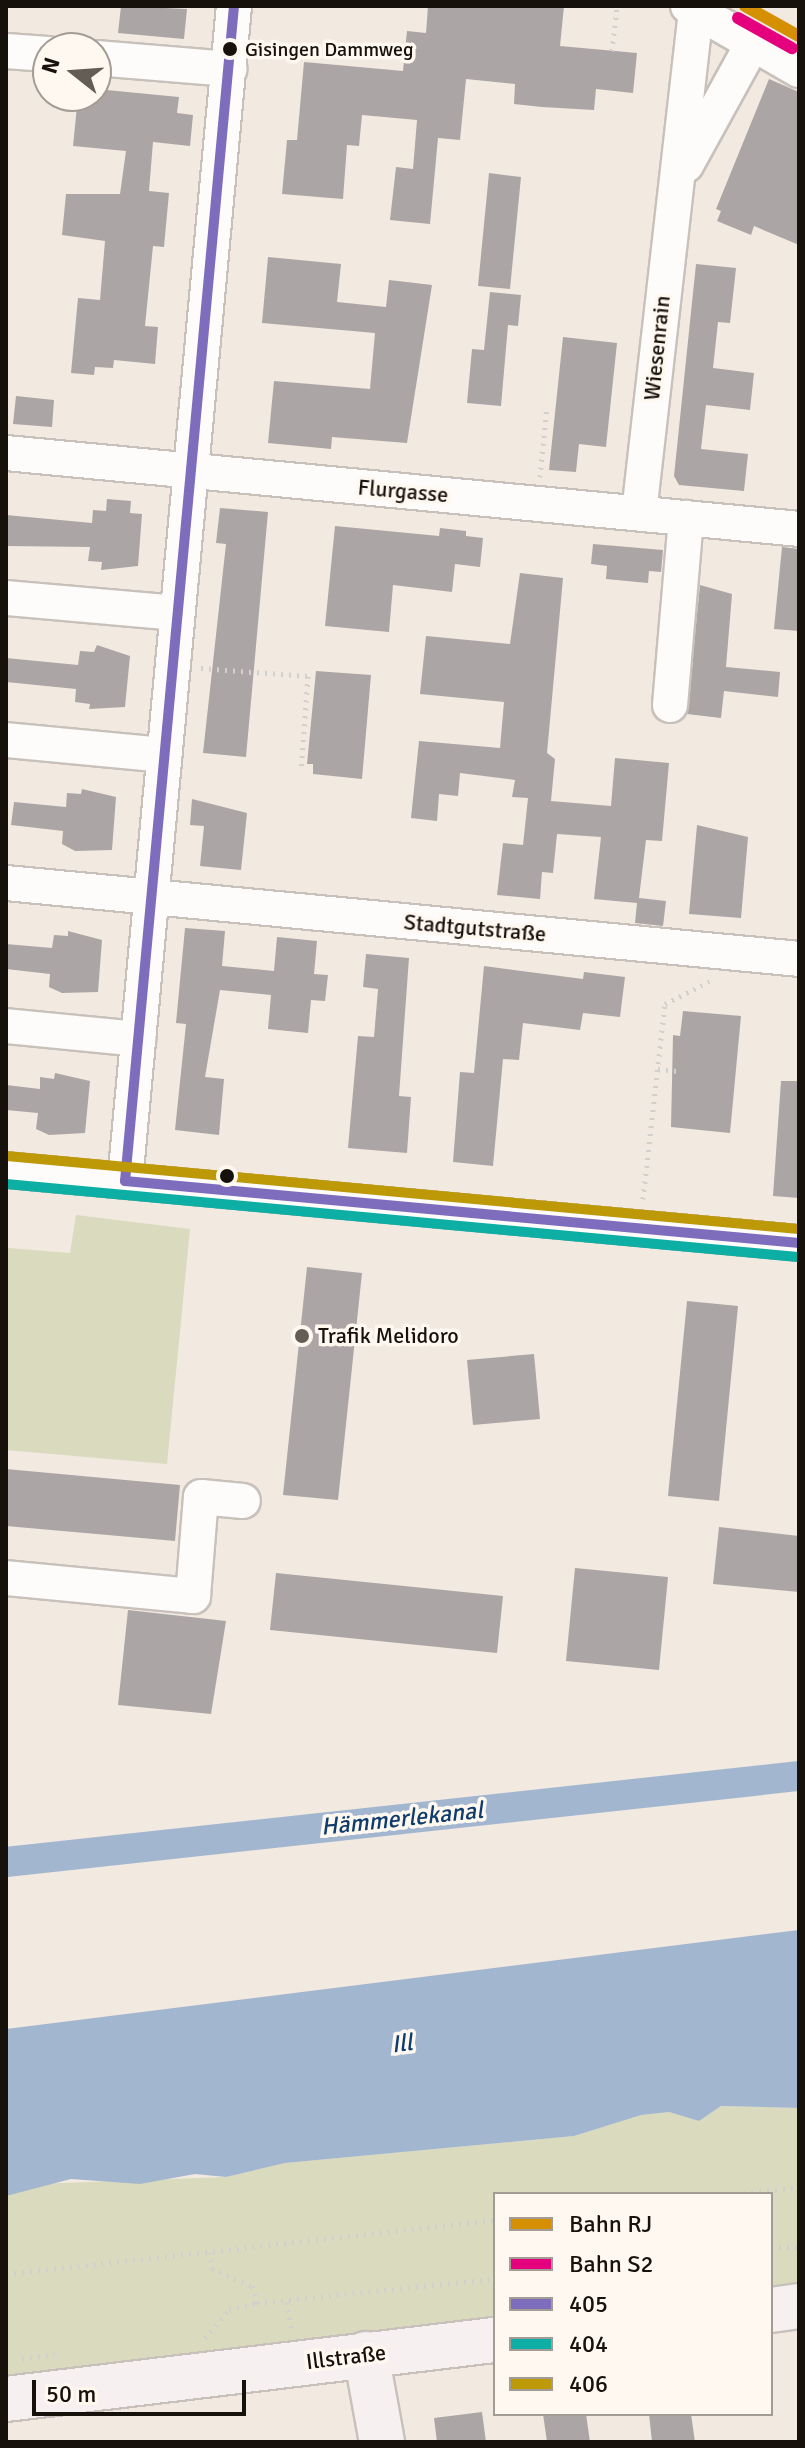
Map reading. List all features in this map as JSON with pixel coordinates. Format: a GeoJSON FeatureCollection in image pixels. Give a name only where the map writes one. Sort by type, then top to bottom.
{"type":"FeatureCollection","features":[{"type":"Feature","properties":{"kind":"main road"},"geometry":{"type":"LineString","coordinates":[[773,2310],[799,2306]]}},
{"type":"Feature","properties":{"kind":"main road","name":"Illstraße"},"geometry":{"type":"LineString","coordinates":[[6,2399],[493,2340]]}},
{"type":"Feature","properties":{"kind":"main road"},"geometry":{"type":"LineString","coordinates":[[366,2354],[382,2442]]}},
{"type":"Feature","properties":{"kind":"street"},"geometry":{"type":"LineString","coordinates":[[125,1181],[234,6]]}},
{"type":"Feature","properties":{"kind":"street"},"geometry":{"type":"LineString","coordinates":[[692,8],[799,70]]}},
{"type":"Feature","properties":{"kind":"street","name":"Wiesenrain"},"geometry":{"type":"LineString","coordinates":[[639,513],[692,8]]}},
{"type":"Feature","properties":{"kind":"street","name":"Wiesenrain"},"geometry":{"type":"LineString","coordinates":[[676,183],[753,43]]}},
{"type":"Feature","properties":{"kind":"street"},"geometry":{"type":"LineString","coordinates":[[6,51],[32,53]]}},
{"type":"Feature","properties":{"kind":"street"},"geometry":{"type":"LineString","coordinates":[[112,59],[230,69]]}},
{"type":"Feature","properties":{"kind":"street","name":"Flurgasse"},"geometry":{"type":"LineString","coordinates":[[6,453],[799,529]]}},
{"type":"Feature","properties":{"kind":"street"},"geometry":{"type":"LineString","coordinates":[[670,705],[686,518]]}},
{"type":"Feature","properties":{"kind":"street"},"geometry":{"type":"LineString","coordinates":[[6,598],[177,613]]}},
{"type":"Feature","properties":{"kind":"street"},"geometry":{"type":"LineString","coordinates":[[6,740],[164,755]]}},
{"type":"Feature","properties":{"kind":"street","name":"Stadtgutstraße"},"geometry":{"type":"LineString","coordinates":[[6,883],[799,959]]}},
{"type":"Feature","properties":{"kind":"street"},"geometry":{"type":"LineString","coordinates":[[6,1026],[138,1039]]}},
{"type":"Feature","properties":{"kind":"street"},"geometry":{"type":"LineString","coordinates":[[6,1170],[799,1243]]}},
{"type":"Feature","properties":{"kind":"street"},"geometry":{"type":"LineString","coordinates":[[6,1578],[193,1596],[201,1497],[243,1501]]}},
{"type":"Feature","properties":{"kind":"path"},"geometry":{"type":"LineString","coordinates":[[612,51],[617,6]]}},
{"type":"Feature","properties":{"kind":"path"},"geometry":{"type":"LineString","coordinates":[[537,503],[547,406]]}},
{"type":"Feature","properties":{"kind":"path"},"geometry":{"type":"LineString","coordinates":[[188,667],[308,676],[301,771]]}},
{"type":"Feature","properties":{"kind":"path"},"geometry":{"type":"LineString","coordinates":[[640,1228],[665,1004],[707,986],[722,952]]}},
{"type":"Feature","properties":{"kind":"path"},"geometry":{"type":"LineString","coordinates":[[658,1069],[677,1071]]}},
{"type":"Feature","properties":{"kind":"path"},"geometry":{"type":"LineString","coordinates":[[753,2192],[799,2187]]}},
{"type":"Feature","properties":{"kind":"path"},"geometry":{"type":"LineString","coordinates":[[6,2274],[493,2220]]}},
{"type":"Feature","properties":{"kind":"path"},"geometry":{"type":"LineString","coordinates":[[773,2247],[799,2247]]}},
{"type":"Feature","properties":{"kind":"path"},"geometry":{"type":"LineString","coordinates":[[209,2252],[212,2269],[252,2286],[257,2303]]}},
{"type":"Feature","properties":{"kind":"path"},"geometry":{"type":"LineString","coordinates":[[199,2346],[229,2309],[257,2303],[493,2279]]}},
{"type":"Feature","properties":{"kind":"path"},"geometry":{"type":"LineString","coordinates":[[287,2302],[292,2339]]}},
{"type":"Feature","properties":{"kind":"path"},"geometry":{"type":"LineString","coordinates":[[6,2366],[30,2355],[61,2354]]}},
{"type":"Feature","properties":{"kind":"green space"},"geometry":{"type":"Polygon","coordinates":[[[76,1215],[190,1229],[167,1464],[6,1450],[8,1248],[70,1253],[76,1215]]]}},
{"type":"Feature","properties":{"kind":"green space"},"geometry":{"type":"Polygon","coordinates":[[[721,2106],[799,2108],[799,2306],[773,2310],[773,2192],[493,2192],[493,2340],[6,2399],[6,2196],[35,2184],[226,2177],[284,2163],[574,2136],[640,2115],[669,2112],[699,2121],[721,2106]]]}},
{"type":"Feature","properties":{"kind":"water","name":"Ill"},"geometry":{"type":"Polygon","coordinates":[[[799,1930],[799,2108],[721,2106],[699,2121],[669,2112],[641,2115],[574,2136],[285,2163],[226,2177],[195,2174],[140,2184],[71,2179],[6,2196],[6,2029],[799,1930]]]}},
{"type":"Feature","properties":{"kind":"building"},"geometry":{"type":"Polygon","coordinates":[[[121,6],[187,9],[184,39],[118,33],[121,6]]]}},
{"type":"Feature","properties":{"kind":"building"},"geometry":{"type":"Polygon","coordinates":[[[428,6],[564,6],[560,46],[637,53],[633,93],[596,89],[594,110],[542,107],[514,104],[515,84],[466,79],[460,140],[438,138],[430,224],[390,220],[396,167],[413,169],[417,120],[362,115],[359,146],[347,145],[343,199],[282,194],[287,140],[297,140],[304,62],[403,71],[407,31],[426,33],[428,6]]]}},
{"type":"Feature","properties":{"kind":"building"},"geometry":{"type":"Polygon","coordinates":[[[769,79],[799,92],[799,245],[754,226],[751,235],[717,221],[721,211],[716,209],[769,79]]]}},
{"type":"Feature","properties":{"kind":"building"},"geometry":{"type":"Polygon","coordinates":[[[112,91],[179,97],[177,113],[193,115],[190,146],[153,142],[149,191],[169,193],[164,247],[153,246],[145,326],[158,327],[155,364],[114,360],[113,368],[95,367],[94,375],[71,373],[78,298],[100,300],[105,241],[62,235],[66,194],[120,194],[126,151],[73,146],[76,112],[112,112],[112,91]]]}},
{"type":"Feature","properties":{"kind":"building"},"geometry":{"type":"Polygon","coordinates":[[[489,173],[521,177],[510,289],[478,286],[489,173]]]}},
{"type":"Feature","properties":{"kind":"building"},"geometry":{"type":"Polygon","coordinates":[[[268,257],[341,264],[337,302],[386,307],[389,280],[432,285],[407,443],[332,437],[331,449],[268,443],[274,381],[370,389],[375,333],[262,323],[268,257]]]}},
{"type":"Feature","properties":{"kind":"building"},"geometry":{"type":"Polygon","coordinates":[[[696,264],[736,268],[730,323],[718,322],[713,368],[754,373],[750,410],[706,405],[701,449],[748,454],[744,491],[679,485],[674,476],[696,264]]]}},
{"type":"Feature","properties":{"kind":"building"},"geometry":{"type":"Polygon","coordinates":[[[490,292],[521,295],[518,326],[508,325],[501,406],[467,403],[472,349],[484,350],[490,292]]]}},
{"type":"Feature","properties":{"kind":"building"},"geometry":{"type":"Polygon","coordinates":[[[563,337],[617,343],[606,447],[579,444],[576,472],[549,470],[563,337]]]}},
{"type":"Feature","properties":{"kind":"building"},"geometry":{"type":"Polygon","coordinates":[[[16,396],[54,400],[52,427],[13,424],[16,396]]]}},
{"type":"Feature","properties":{"kind":"building"},"geometry":{"type":"Polygon","coordinates":[[[107,499],[131,501],[130,513],[142,514],[138,566],[101,570],[102,562],[88,561],[90,547],[6,546],[6,515],[92,523],[93,510],[106,511],[107,499]]]}},
{"type":"Feature","properties":{"kind":"building"},"geometry":{"type":"Polygon","coordinates":[[[220,508],[268,512],[246,757],[203,753],[226,544],[216,543],[220,508]]]}},
{"type":"Feature","properties":{"kind":"building"},"geometry":{"type":"Polygon","coordinates":[[[335,526],[439,536],[440,528],[466,531],[466,536],[483,538],[480,567],[455,564],[452,592],[393,585],[389,632],[325,626],[335,526]]]}},
{"type":"Feature","properties":{"kind":"building"},"geometry":{"type":"Polygon","coordinates":[[[593,544],[663,550],[661,572],[649,571],[648,583],[606,579],[607,566],[591,564],[593,544]]]}},
{"type":"Feature","properties":{"kind":"building"},"geometry":{"type":"Polygon","coordinates":[[[782,547],[799,549],[799,631],[774,629],[782,547]]]}},
{"type":"Feature","properties":{"kind":"building"},"geometry":{"type":"Polygon","coordinates":[[[520,573],[563,578],[547,753],[555,759],[551,801],[611,806],[615,758],[669,763],[662,841],[646,840],[639,898],[666,901],[663,926],[635,923],[637,903],[594,899],[601,837],[557,834],[553,873],[542,872],[540,899],[497,895],[503,843],[523,845],[528,798],[512,797],[515,780],[460,773],[458,796],[439,794],[437,821],[411,818],[419,741],[500,748],[504,702],[420,694],[426,636],[510,644],[520,573]]]}},
{"type":"Feature","properties":{"kind":"building"},"geometry":{"type":"Polygon","coordinates":[[[700,585],[732,594],[726,667],[780,672],[778,697],[724,691],[721,718],[687,714],[700,585]]]}},
{"type":"Feature","properties":{"kind":"building"},"geometry":{"type":"Polygon","coordinates":[[[97,645],[130,656],[125,707],[89,709],[90,704],[75,702],[76,689],[6,682],[6,658],[78,665],[80,651],[94,652],[97,645]]]}},
{"type":"Feature","properties":{"kind":"building"},"geometry":{"type":"Polygon","coordinates":[[[316,671],[371,675],[362,779],[313,774],[313,764],[307,764],[316,671]]]}},
{"type":"Feature","properties":{"kind":"building"},"geometry":{"type":"Polygon","coordinates":[[[82,789],[116,797],[112,850],[75,851],[62,844],[63,831],[11,825],[14,802],[66,807],[67,793],[81,794],[82,789]]]}},
{"type":"Feature","properties":{"kind":"building"},"geometry":{"type":"Polygon","coordinates":[[[192,799],[247,813],[241,870],[200,866],[204,826],[190,825],[192,799]]]}},
{"type":"Feature","properties":{"kind":"building"},"geometry":{"type":"Polygon","coordinates":[[[697,825],[748,837],[741,918],[689,914],[697,825]]]}},
{"type":"Feature","properties":{"kind":"building"},"geometry":{"type":"Polygon","coordinates":[[[185,928],[225,931],[222,966],[274,971],[277,937],[317,941],[314,974],[328,975],[325,1001],[311,1000],[308,1033],[268,1029],[271,995],[220,990],[205,1077],[224,1079],[219,1135],[175,1130],[186,1024],[176,1023],[185,928]]]}},
{"type":"Feature","properties":{"kind":"building"},"geometry":{"type":"Polygon","coordinates":[[[68,931],[102,940],[98,992],[62,993],[49,987],[50,974],[6,969],[6,944],[52,948],[54,935],[68,936],[68,931]]]}},
{"type":"Feature","properties":{"kind":"building"},"geometry":{"type":"Polygon","coordinates":[[[366,954],[409,958],[399,1096],[411,1097],[407,1153],[348,1148],[358,1036],[374,1037],[378,989],[363,987],[366,954]]]}},
{"type":"Feature","properties":{"kind":"building"},"geometry":{"type":"Polygon","coordinates":[[[484,966],[583,979],[584,972],[625,977],[620,1017],[583,1013],[580,1030],[523,1023],[519,1060],[503,1059],[493,1166],[453,1162],[460,1072],[474,1073],[484,966]]]}},
{"type":"Feature","properties":{"kind":"building"},"geometry":{"type":"Polygon","coordinates":[[[683,1011],[741,1016],[730,1133],[671,1127],[673,1035],[680,1036],[683,1011]]]}},
{"type":"Feature","properties":{"kind":"building"},"geometry":{"type":"Polygon","coordinates":[[[55,1073],[90,1081],[85,1133],[49,1135],[36,1129],[38,1113],[6,1110],[6,1085],[40,1089],[40,1077],[54,1079],[55,1073]]]}},
{"type":"Feature","properties":{"kind":"building"},"geometry":{"type":"Polygon","coordinates":[[[781,1081],[799,1081],[799,1198],[773,1196],[781,1081]]]}},
{"type":"Feature","properties":{"kind":"building"},"geometry":{"type":"Polygon","coordinates":[[[307,1267],[362,1273],[338,1500],[283,1495],[307,1267]]]}},
{"type":"Feature","properties":{"kind":"building"},"geometry":{"type":"Polygon","coordinates":[[[687,1301],[738,1306],[719,1501],[668,1496],[687,1301]]]}},
{"type":"Feature","properties":{"kind":"building"},"geometry":{"type":"Polygon","coordinates":[[[534,1354],[540,1419],[473,1425],[467,1360],[534,1354]]]}},
{"type":"Feature","properties":{"kind":"building"},"geometry":{"type":"Polygon","coordinates":[[[6,1469],[180,1485],[175,1541],[6,1526],[6,1469]]]}},
{"type":"Feature","properties":{"kind":"building"},"geometry":{"type":"Polygon","coordinates":[[[719,1527],[799,1536],[799,1592],[713,1584],[719,1527]]]}},
{"type":"Feature","properties":{"kind":"building"},"geometry":{"type":"Polygon","coordinates":[[[575,1568],[668,1577],[659,1670],[566,1661],[575,1568]]]}},
{"type":"Feature","properties":{"kind":"building"},"geometry":{"type":"Polygon","coordinates":[[[276,1573],[503,1596],[497,1653],[270,1630],[276,1573]]]}},
{"type":"Feature","properties":{"kind":"building"},"geometry":{"type":"Polygon","coordinates":[[[128,1610],[226,1621],[211,1714],[118,1705],[128,1610]]]}},
{"type":"Feature","properties":{"kind":"building"},"geometry":{"type":"Polygon","coordinates":[[[482,2412],[486,2442],[437,2442],[434,2418],[482,2412]]]}},
{"type":"Feature","properties":{"kind":"building"},"geometry":{"type":"Polygon","coordinates":[[[543,2416],[586,2416],[590,2442],[547,2442],[543,2416]]]}},
{"type":"Feature","properties":{"kind":"building"},"geometry":{"type":"Polygon","coordinates":[[[649,2416],[691,2416],[695,2442],[652,2442],[649,2416]]]}},
{"type":"Feature","properties":{"kind":"waterway","name":"Hämmerlekanal"},"geometry":{"type":"LineString","coordinates":[[6,1862],[799,1776]]}},
{"type":"Feature","properties":{"kind":"rail line","name":"RJ"},"geometry":{"type":"LineString","coordinates":[[745,6],[799,36]]}},
{"type":"Feature","properties":{"kind":"rail line","name":"S2"},"geometry":{"type":"LineString","coordinates":[[738,18],[792,48]]}},
{"type":"Feature","properties":{"kind":"transit line","name":"405"},"geometry":{"type":"LineString","coordinates":[[125,1181],[234,6]]}},
{"type":"Feature","properties":{"kind":"transit line","name":"406"},"geometry":{"type":"LineString","coordinates":[[7,1156],[799,1229]]}},
{"type":"Feature","properties":{"kind":"transit line","name":"405"},"geometry":{"type":"LineString","coordinates":[[125,1181],[799,1243]]}},
{"type":"Feature","properties":{"kind":"transit line","name":"404"},"geometry":{"type":"LineString","coordinates":[[6,1184],[798,1257]]}},
{"type":"Feature","properties":{"kind":"place","name":"Gisingen Dammweg"},"geometry":{"type":"Point","coordinates":[230,49]}},
{"type":"Feature","properties":{"kind":"place","name":"Trafik Melidoro"},"geometry":{"type":"Point","coordinates":[302,1336]}}]}
